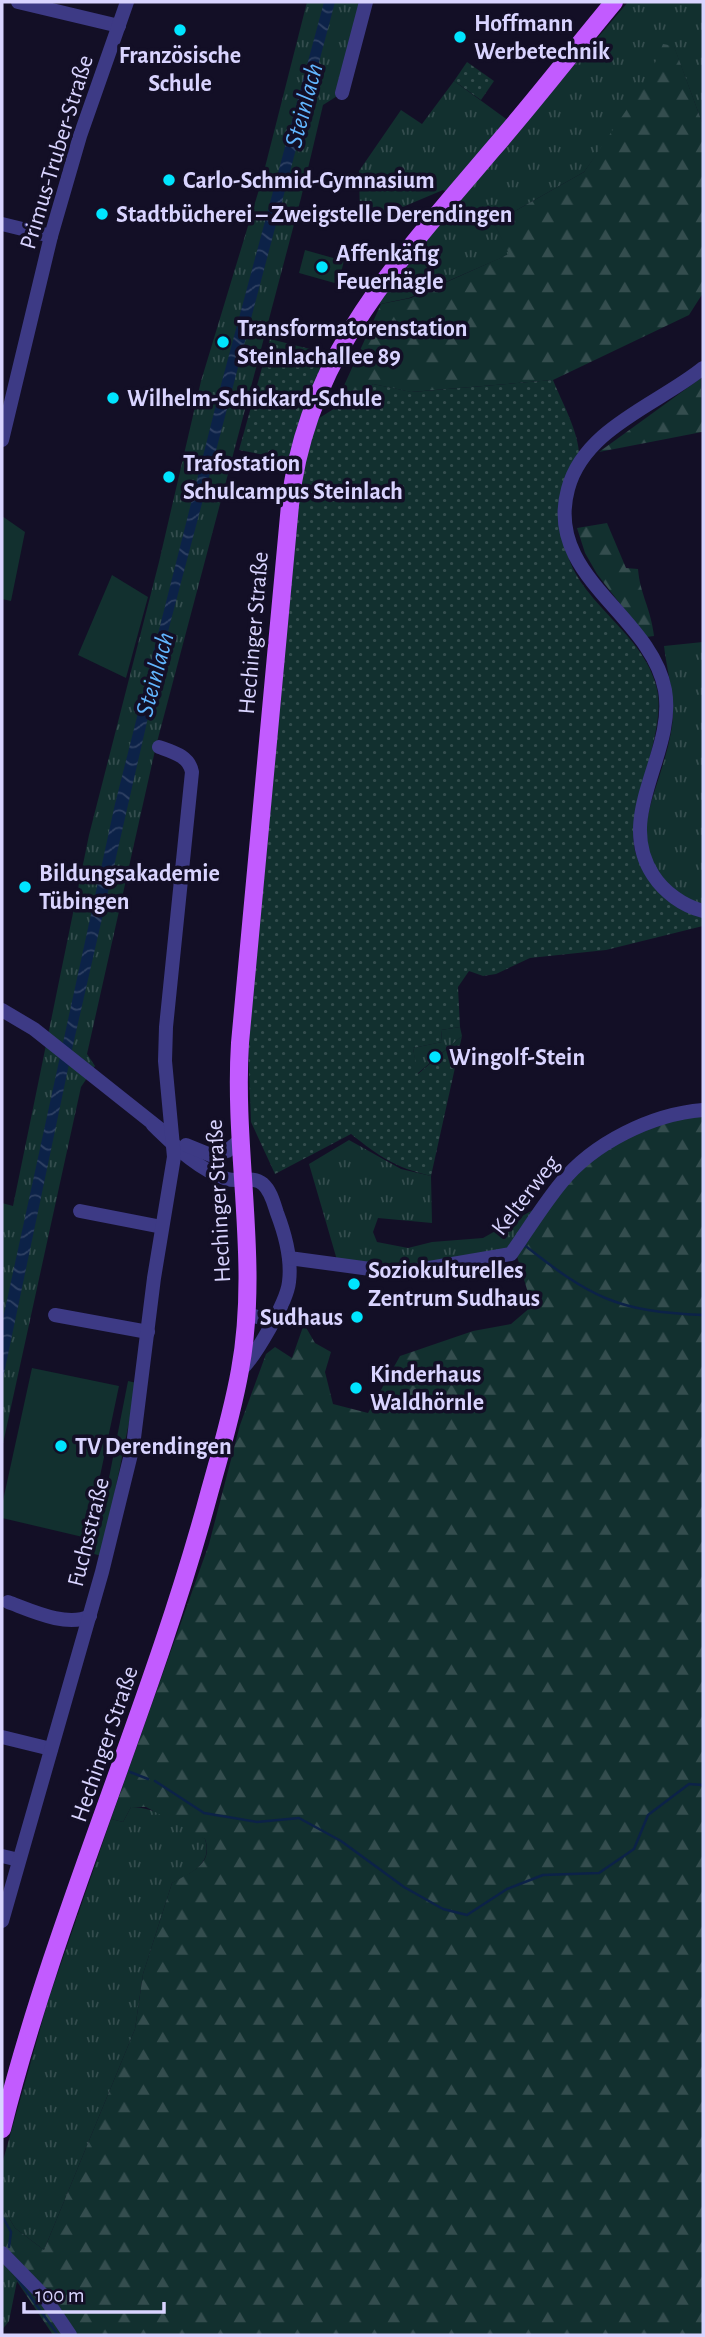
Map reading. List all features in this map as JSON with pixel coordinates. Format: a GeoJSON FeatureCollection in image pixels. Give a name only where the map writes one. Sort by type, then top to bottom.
{"type":"FeatureCollection","features":[{"type":"Feature","properties":{"kind":"main road","name":"Hechinger Straße"},"geometry":{"type":"LineString","coordinates":[[2,2129],[48,1972],[175,1614],[240,1371],[247,1314],[238,1082],[290,505],[295,462],[306,420],[335,356],[375,295],[614,2]]}},
{"type":"Feature","properties":{"kind":"street"},"geometry":{"type":"LineString","coordinates":[[18,2],[119,26]]}},
{"type":"Feature","properties":{"kind":"street","name":"Primus-Truber-Straße"},"geometry":{"type":"LineString","coordinates":[[2,440],[5,416],[51,236],[80,136],[127,2]]}},
{"type":"Feature","properties":{"kind":"street"},"geometry":{"type":"LineString","coordinates":[[342,93],[366,2]]}},
{"type":"Feature","properties":{"kind":"street"},"geometry":{"type":"LineString","coordinates":[[2,224],[51,236]]}},
{"type":"Feature","properties":{"kind":"street"},"geometry":{"type":"LineString","coordinates":[[703,368],[625,421],[593,447],[576,467],[565,505],[570,547],[581,569],[646,647],[660,669],[665,693],[664,729],[642,807],[639,843],[656,881],[683,902],[703,911]]}},
{"type":"Feature","properties":{"kind":"street","name":"Fuchsstraße"},"geometry":{"type":"LineString","coordinates":[[2,1921],[90,1616],[133,1446],[173,1141],[165,1061],[166,1027],[192,772],[191,764],[185,758],[159,747]]}},
{"type":"Feature","properties":{"kind":"street"},"geometry":{"type":"LineString","coordinates":[[2,1010],[45,1038],[212,1172],[233,1180],[241,1180]]}},
{"type":"Feature","properties":{"kind":"street","name":"Kelterweg"},"geometry":{"type":"LineString","coordinates":[[289,1258],[400,1273],[511,1254],[560,1184],[580,1162],[612,1140],[650,1123],[687,1112],[703,1111]]}},
{"type":"Feature","properties":{"kind":"street"},"geometry":{"type":"LineString","coordinates":[[173,1141],[200,1153],[241,1180]]}},
{"type":"Feature","properties":{"kind":"street"},"geometry":{"type":"LineString","coordinates":[[200,1153],[213,1156],[227,1151],[239,1141]]}},
{"type":"Feature","properties":{"kind":"street","name":"Hechinger Straße"},"geometry":{"type":"LineString","coordinates":[[240,1371],[252,1359],[289,1283],[289,1258],[282,1226],[265,1186],[255,1180],[241,1180]]}},
{"type":"Feature","properties":{"kind":"street"},"geometry":{"type":"LineString","coordinates":[[80,1211],[162,1227]]}},
{"type":"Feature","properties":{"kind":"street"},"geometry":{"type":"LineString","coordinates":[[247,1314],[272,1321]]}},
{"type":"Feature","properties":{"kind":"street"},"geometry":{"type":"LineString","coordinates":[[55,1315],[148,1332]]}},
{"type":"Feature","properties":{"kind":"street"},"geometry":{"type":"LineString","coordinates":[[8,1602],[61,1618],[79,1620],[90,1616]]}},
{"type":"Feature","properties":{"kind":"street"},"geometry":{"type":"LineString","coordinates":[[2,1737],[51,1749]]}},
{"type":"Feature","properties":{"kind":"street"},"geometry":{"type":"LineString","coordinates":[[2,1856],[19,1860]]}},
{"type":"Feature","properties":{"kind":"street"},"geometry":{"type":"LineString","coordinates":[[2,2253],[43,2295],[70,2335]]}},
{"type":"Feature","properties":{"kind":"green space"},"geometry":{"type":"Polygon","coordinates":[[[307,2],[366,2],[342,93],[323,105],[301,198],[156,746],[87,1054],[95,1066],[81,1087],[2,1448],[2,1203],[13,1206],[89,835],[159,562],[201,381],[261,183],[307,2]]]}},
{"type":"Feature","properties":{"kind":"green space"},"geometry":{"type":"Polygon","coordinates":[[[628,2],[703,2],[703,125],[674,47],[584,172],[494,223],[510,254],[409,298],[366,307],[453,196],[443,190],[360,225],[359,171],[401,110],[422,124],[454,81],[520,129],[628,2]]]}},
{"type":"Feature","properties":{"kind":"green space"},"geometry":{"type":"Polygon","coordinates":[[[663,44],[674,46],[703,125],[703,293],[689,315],[553,380],[411,392],[373,384],[332,412],[381,304],[411,298],[509,254],[494,223],[584,172],[649,77],[663,44]]]}},
{"type":"Feature","properties":{"kind":"green space"},"geometry":{"type":"Polygon","coordinates":[[[467,62],[494,81],[481,100],[454,81],[467,62]]]}},
{"type":"Feature","properties":{"kind":"green space","name":"Affenkäfig Feuerhägle"},"geometry":{"type":"Polygon","coordinates":[[[305,250],[344,261],[338,284],[299,273],[305,250]]]}},
{"type":"Feature","properties":{"kind":"green space"},"geometry":{"type":"Polygon","coordinates":[[[270,339],[330,354],[290,460],[239,450],[270,339]]]}},
{"type":"Feature","properties":{"kind":"green space"},"geometry":{"type":"Polygon","coordinates":[[[701,378],[702,432],[599,452],[701,378]]]}},
{"type":"Feature","properties":{"kind":"green space"},"geometry":{"type":"Polygon","coordinates":[[[553,380],[574,430],[579,450],[566,531],[566,549],[584,586],[639,651],[650,669],[657,689],[656,732],[638,803],[634,845],[643,867],[703,916],[703,926],[606,950],[530,958],[496,974],[483,976],[469,971],[458,987],[460,1027],[441,1030],[442,1042],[413,1048],[418,1074],[462,1036],[431,1176],[388,1160],[351,1134],[275,1174],[251,1122],[248,1045],[297,506],[313,422],[373,384],[412,392],[553,380]]]}},
{"type":"Feature","properties":{"kind":"green space"},"geometry":{"type":"Polygon","coordinates":[[[2,516],[25,532],[11,601],[2,599],[2,516]]]}},
{"type":"Feature","properties":{"kind":"green space"},"geometry":{"type":"Polygon","coordinates":[[[607,523],[626,568],[638,569],[654,636],[646,637],[597,574],[585,553],[577,528],[607,523]]]}},
{"type":"Feature","properties":{"kind":"green space"},"geometry":{"type":"Polygon","coordinates":[[[112,575],[148,597],[126,678],[78,655],[112,575]]]}},
{"type":"Feature","properties":{"kind":"green space"},"geometry":{"type":"Polygon","coordinates":[[[703,642],[703,906],[672,890],[654,871],[646,850],[646,828],[673,716],[664,646],[703,642]]]}},
{"type":"Feature","properties":{"kind":"green space"},"geometry":{"type":"Polygon","coordinates":[[[460,1027],[462,1036],[417,1074],[413,1048],[442,1042],[441,1030],[460,1027]]]}},
{"type":"Feature","properties":{"kind":"green space"},"geometry":{"type":"Polygon","coordinates":[[[703,1114],[703,2335],[53,2335],[2,2259],[2,2206],[15,2228],[44,2250],[135,2029],[143,1974],[172,1883],[193,1871],[204,1861],[206,1855],[205,1839],[146,1807],[131,1807],[123,1822],[111,1819],[209,1544],[240,1425],[266,1354],[275,1347],[292,1358],[304,1324],[315,1343],[331,1352],[325,1372],[333,1404],[368,1413],[400,1356],[473,1331],[511,1324],[532,1306],[516,1253],[581,1167],[607,1148],[638,1132],[672,1120],[703,1114]]]}},
{"type":"Feature","properties":{"kind":"green space"},"geometry":{"type":"Polygon","coordinates":[[[349,1140],[401,1169],[431,1176],[432,1223],[378,1218],[373,1232],[377,1242],[408,1248],[432,1242],[483,1238],[540,1206],[506,1250],[400,1266],[337,1260],[309,1164],[349,1140]]]}},
{"type":"Feature","properties":{"kind":"green space","name":"TV Derendingen"},"geometry":{"type":"Polygon","coordinates":[[[32,1368],[119,1386],[87,1538],[2,1518],[2,1505],[32,1368]]]}},
{"type":"Feature","properties":{"kind":"green space"},"geometry":{"type":"Polygon","coordinates":[[[128,1381],[137,1383],[102,1556],[94,1554],[128,1381]]]}},
{"type":"Feature","properties":{"kind":"green space"},"geometry":{"type":"Polygon","coordinates":[[[131,1807],[160,1813],[189,1828],[205,1839],[206,1855],[199,1867],[172,1883],[143,1974],[135,2029],[44,2250],[15,2228],[2,2206],[2,2164],[48,2001],[111,1819],[123,1822],[131,1807]]]}},
{"type":"Feature","properties":{"kind":"green space"},"geometry":{"type":"Polygon","coordinates":[[[2,2259],[17,2281],[9,2321],[2,2330],[2,2259]]]}},
{"type":"Feature","properties":{"kind":"water","name":"Steinlach"},"geometry":{"type":"Polygon","coordinates":[[[324,2],[335,2],[166,639],[73,1045],[2,1383],[2,1323],[115,804],[222,381],[324,2]]]}},
{"type":"Feature","properties":{"kind":"waterway"},"geometry":{"type":"LineString","coordinates":[[523,1244],[567,1277],[606,1298],[648,1310],[703,1315]]}},
{"type":"Feature","properties":{"kind":"waterway"},"geometry":{"type":"LineString","coordinates":[[130,1772],[148,1779]]}},
{"type":"Feature","properties":{"kind":"waterway"},"geometry":{"type":"LineString","coordinates":[[155,1781],[204,1813],[257,1822],[299,1818],[341,1841],[404,1887],[443,1909],[467,1915],[507,1889],[543,1875],[599,1873],[634,1849],[648,1815],[689,1784],[703,1785]]}},
{"type":"Feature","properties":{"kind":"waterway"},"geometry":{"type":"LineString","coordinates":[[2,2216],[11,2232],[9,2247]]}},
{"type":"Feature","properties":{"kind":"waterway"},"geometry":{"type":"LineString","coordinates":[[17,2278],[58,2335]]}},
{"type":"Feature","properties":{"kind":"place","name":"Französische Schule"},"geometry":{"type":"Point","coordinates":[180,30]}},
{"type":"Feature","properties":{"kind":"place","name":"Hoffmann Werbetechnik"},"geometry":{"type":"Point","coordinates":[460,37]}},
{"type":"Feature","properties":{"kind":"place","name":"Carlo-Schmid-Gymnasium"},"geometry":{"type":"Point","coordinates":[169,180]}},
{"type":"Feature","properties":{"kind":"place","name":"Stadtbücherei – Zweigstelle Derendingen"},"geometry":{"type":"Point","coordinates":[102,214]}},
{"type":"Feature","properties":{"kind":"place","name":"Affenkäfig Feuerhägle"},"geometry":{"type":"Point","coordinates":[322,267]}},
{"type":"Feature","properties":{"kind":"place","name":"Transformatorenstation Steinlachallee 89"},"geometry":{"type":"Point","coordinates":[223,342]}},
{"type":"Feature","properties":{"kind":"place","name":"Wilhelm-Schickard-Schule"},"geometry":{"type":"Point","coordinates":[113,398]}},
{"type":"Feature","properties":{"kind":"place","name":"Trafostation Schulcampus Steinlach"},"geometry":{"type":"Point","coordinates":[169,477]}},
{"type":"Feature","properties":{"kind":"place","name":"Bildungsakademie Tübingen"},"geometry":{"type":"Point","coordinates":[25,887]}},
{"type":"Feature","properties":{"kind":"place","name":"Wingolf-Stein"},"geometry":{"type":"Point","coordinates":[435,1057]}},
{"type":"Feature","properties":{"kind":"place","name":"Soziokulturelles Zentrum Sudhaus"},"geometry":{"type":"Point","coordinates":[354,1284]}},
{"type":"Feature","properties":{"kind":"place","name":"Sudhaus"},"geometry":{"type":"Point","coordinates":[357,1317]}},
{"type":"Feature","properties":{"kind":"place","name":"Kinderhaus Waldhörnle"},"geometry":{"type":"Point","coordinates":[356,1388]}},
{"type":"Feature","properties":{"kind":"place","name":"TV Derendingen"},"geometry":{"type":"Point","coordinates":[61,1446]}}]}
